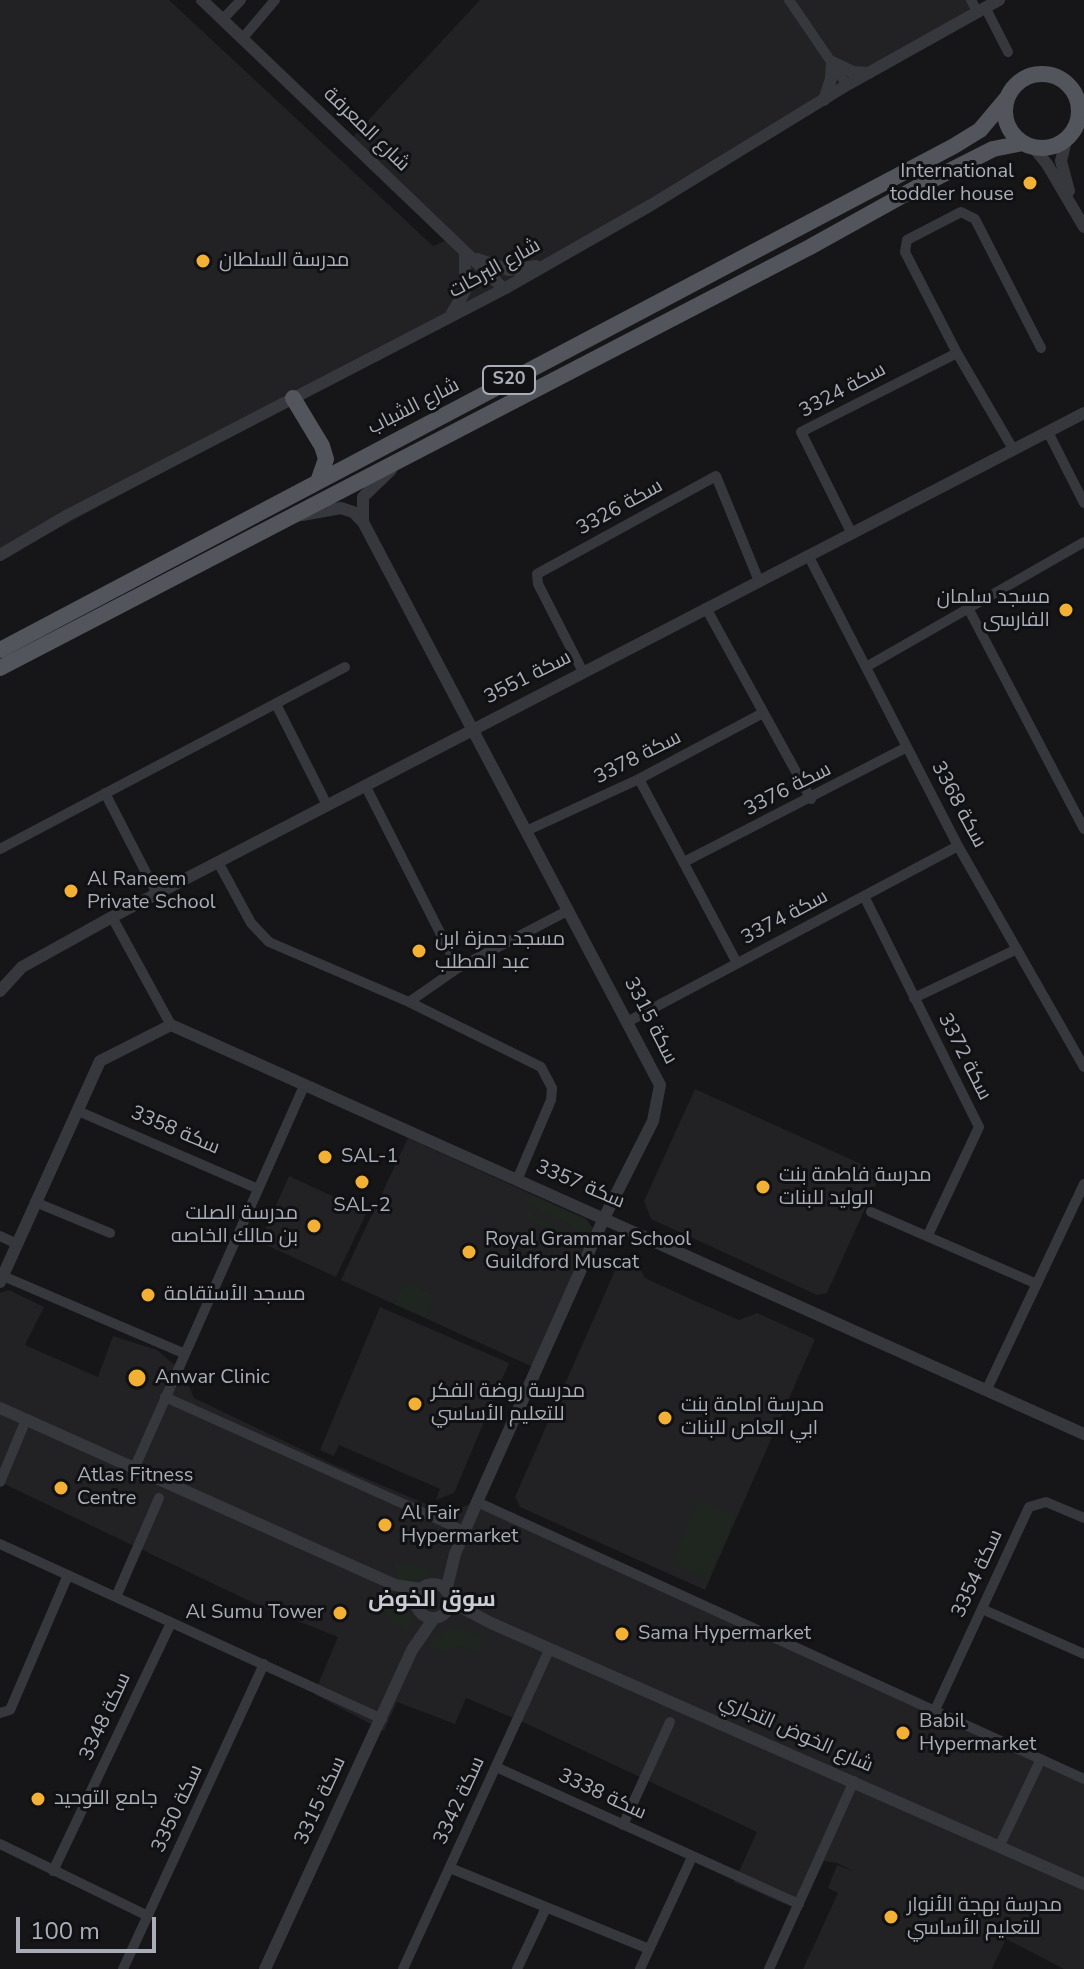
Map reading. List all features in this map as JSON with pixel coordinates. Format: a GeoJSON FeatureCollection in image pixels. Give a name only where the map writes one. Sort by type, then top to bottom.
{"type":"FeatureCollection","features":[{"type":"Feature","properties":{"kind":"main road","name":"S20"},"geometry":{"type":"LineString","coordinates":[[1007,98],[1020,81],[1033,74],[1048,73],[1063,79],[1084,78]]}},
{"type":"Feature","properties":{"kind":"main road"},"geometry":{"type":"LineString","coordinates":[[1063,79],[1078,98],[1082,109],[1076,127],[1066,140]]}},
{"type":"Feature","properties":{"kind":"main road"},"geometry":{"type":"LineString","coordinates":[[1007,98],[1006,118],[1028,145]]}},
{"type":"Feature","properties":{"kind":"main road","name":"شارع الشباب"},"geometry":{"type":"LineString","coordinates":[[0,650],[954,146],[980,130],[1007,98]]}},
{"type":"Feature","properties":{"kind":"main road","name":"S20"},"geometry":{"type":"LineString","coordinates":[[1028,145],[1050,147],[1066,140]]}},
{"type":"Feature","properties":{"kind":"main road","name":"شارع الشباب"},"geometry":{"type":"LineString","coordinates":[[0,668],[810,247],[916,188],[993,149],[1028,145]]}},
{"type":"Feature","properties":{"kind":"main road"},"geometry":{"type":"LineString","coordinates":[[293,398],[322,446],[326,459],[319,479]]}},
{"type":"Feature","properties":{"kind":"main road"},"geometry":{"type":"LineString","coordinates":[[322,446],[334,456],[355,460]]}},
{"type":"Feature","properties":{"kind":"street","name":"شارع المعرفة"},"geometry":{"type":"LineString","coordinates":[[202,0],[504,289]]}},
{"type":"Feature","properties":{"kind":"street"},"geometry":{"type":"LineString","coordinates":[[222,20],[241,0]]}},
{"type":"Feature","properties":{"kind":"street"},"geometry":{"type":"LineString","coordinates":[[242,39],[275,0]]}},
{"type":"Feature","properties":{"kind":"street"},"geometry":{"type":"LineString","coordinates":[[789,0],[847,85]]}},
{"type":"Feature","properties":{"kind":"street","name":"شارع البركات"},"geometry":{"type":"LineString","coordinates":[[0,555],[68,515],[504,289],[978,6],[999,0]]}},
{"type":"Feature","properties":{"kind":"street"},"geometry":{"type":"LineString","coordinates":[[978,6],[1008,52]]}},
{"type":"Feature","properties":{"kind":"street"},"geometry":{"type":"LineString","coordinates":[[832,62],[853,72],[869,73]]}},
{"type":"Feature","properties":{"kind":"street"},"geometry":{"type":"LineString","coordinates":[[824,100],[831,79],[832,62]]}},
{"type":"Feature","properties":{"kind":"street"},"geometry":{"type":"LineString","coordinates":[[1066,140],[1062,171],[1073,206]]}},
{"type":"Feature","properties":{"kind":"street"},"geometry":{"type":"LineString","coordinates":[[1028,145],[1073,206],[1084,227]]}},
{"type":"Feature","properties":{"kind":"street"},"geometry":{"type":"LineString","coordinates":[[1013,449],[957,353],[905,252],[907,240],[961,212],[975,219],[1041,348]]}},
{"type":"Feature","properties":{"kind":"street"},"geometry":{"type":"LineString","coordinates":[[449,317],[465,291],[465,252],[509,270],[551,262]]}},
{"type":"Feature","properties":{"kind":"street","name":"سكة 3324"},"geometry":{"type":"LineString","coordinates":[[851,532],[801,432],[957,353]]}},
{"type":"Feature","properties":{"kind":"street","name":"سكة 3551"},"geometry":{"type":"LineString","coordinates":[[0,991],[22,967],[112,917],[1084,413]]}},
{"type":"Feature","properties":{"kind":"street"},"geometry":{"type":"LineString","coordinates":[[1048,432],[1084,503]]}},
{"type":"Feature","properties":{"kind":"street"},"geometry":{"type":"LineString","coordinates":[[363,522],[363,497],[400,461]]}},
{"type":"Feature","properties":{"kind":"street","name":"سكة 3326"},"geometry":{"type":"LineString","coordinates":[[583,672],[538,584],[537,574],[716,476],[759,581]]}},
{"type":"Feature","properties":{"kind":"street"},"geometry":{"type":"LineString","coordinates":[[291,517],[341,508],[353,512],[363,522]]}},
{"type":"Feature","properties":{"kind":"street","name":"سكة 3315"},"geometry":{"type":"LineString","coordinates":[[265,1969],[412,1650],[439,1616],[448,1596],[455,1554],[464,1531],[604,1218],[659,1106],[657,1073],[363,522]]}},
{"type":"Feature","properties":{"kind":"street"},"geometry":{"type":"LineString","coordinates":[[866,667],[967,606],[1084,542]]}},
{"type":"Feature","properties":{"kind":"street","name":"سكة 3368"},"geometry":{"type":"LineString","coordinates":[[808,555],[958,846],[1015,950],[1083,1063]]}},
{"type":"Feature","properties":{"kind":"street"},"geometry":{"type":"LineString","coordinates":[[967,606],[1084,829]]}},
{"type":"Feature","properties":{"kind":"street"},"geometry":{"type":"LineString","coordinates":[[706,608],[811,799]]}},
{"type":"Feature","properties":{"kind":"street"},"geometry":{"type":"LineString","coordinates":[[0,849],[345,667]]}},
{"type":"Feature","properties":{"kind":"street"},"geometry":{"type":"LineString","coordinates":[[276,704],[327,805]]}},
{"type":"Feature","properties":{"kind":"street","name":"سكة 3378"},"geometry":{"type":"LineString","coordinates":[[526,831],[639,779],[763,713]]}},
{"type":"Feature","properties":{"kind":"street","name":"سكة 3376"},"geometry":{"type":"LineString","coordinates":[[684,862],[907,747]]}},
{"type":"Feature","properties":{"kind":"street"},"geometry":{"type":"LineString","coordinates":[[639,779],[737,963]]}},
{"type":"Feature","properties":{"kind":"street"},"geometry":{"type":"LineString","coordinates":[[365,785],[458,968]]}},
{"type":"Feature","properties":{"kind":"street"},"geometry":{"type":"LineString","coordinates":[[105,793],[157,894]]}},
{"type":"Feature","properties":{"kind":"street","name":"سكة 3374"},"geometry":{"type":"LineString","coordinates":[[629,1021],[958,846]]}},
{"type":"Feature","properties":{"kind":"street"},"geometry":{"type":"LineString","coordinates":[[218,862],[251,923],[269,942],[409,1002],[532,1060],[547,1076],[552,1088],[551,1100],[517,1180]]}},
{"type":"Feature","properties":{"kind":"street","name":"سكة 3372"},"geometry":{"type":"LineString","coordinates":[[864,896],[979,1127],[928,1235]]}},
{"type":"Feature","properties":{"kind":"street"},"geometry":{"type":"LineString","coordinates":[[409,1002],[458,968],[569,910]]}},
{"type":"Feature","properties":{"kind":"street"},"geometry":{"type":"LineString","coordinates":[[112,917],[171,1025],[100,1061],[1,1279],[183,1353]]}},
{"type":"Feature","properties":{"kind":"street"},"geometry":{"type":"LineString","coordinates":[[914,998],[1015,950]]}},
{"type":"Feature","properties":{"kind":"street","name":"سكة 3357"},"geometry":{"type":"LineString","coordinates":[[171,1025],[1084,1434]]}},
{"type":"Feature","properties":{"kind":"street"},"geometry":{"type":"LineString","coordinates":[[134,1469],[256,1188],[304,1086]]}},
{"type":"Feature","properties":{"kind":"street","name":"سكة 3358"},"geometry":{"type":"LineString","coordinates":[[78,1111],[256,1188]]}},
{"type":"Feature","properties":{"kind":"street"},"geometry":{"type":"LineString","coordinates":[[987,1389],[1084,1184]]}},
{"type":"Feature","properties":{"kind":"street"},"geometry":{"type":"LineString","coordinates":[[35,1202],[110,1233]]}},
{"type":"Feature","properties":{"kind":"street"},"geometry":{"type":"LineString","coordinates":[[871,1212],[1037,1284]]}},
{"type":"Feature","properties":{"kind":"street"},"geometry":{"type":"LineString","coordinates":[[0,1236],[17,1244]]}},
{"type":"Feature","properties":{"kind":"street"},"geometry":{"type":"LineString","coordinates":[[165,1397],[464,1531]]}},
{"type":"Feature","properties":{"kind":"street"},"geometry":{"type":"LineString","coordinates":[[0,1408],[25,1422],[395,1585],[426,1587]]}},
{"type":"Feature","properties":{"kind":"street"},"geometry":{"type":"LineString","coordinates":[[0,1482],[25,1422]]}},
{"type":"Feature","properties":{"kind":"street"},"geometry":{"type":"LineString","coordinates":[[116,1597],[159,1498]]}},
{"type":"Feature","properties":{"kind":"street"},"geometry":{"type":"LineString","coordinates":[[477,1502],[1084,1779]]}},
{"type":"Feature","properties":{"kind":"street","name":"سكة 3354"},"geometry":{"type":"LineString","coordinates":[[935,1710],[1029,1507],[1046,1502],[1084,1518]]}},
{"type":"Feature","properties":{"kind":"street"},"geometry":{"type":"LineString","coordinates":[[0,1544],[382,1719]]}},
{"type":"Feature","properties":{"kind":"street","name":"سكة 3315"},"geometry":{"type":"LineString","coordinates":[[412,1650],[418,1608],[426,1587],[455,1554]]}},
{"type":"Feature","properties":{"kind":"street"},"geometry":{"type":"LineString","coordinates":[[0,1713],[10,1710],[68,1575]]}},
{"type":"Feature","properties":{"kind":"street"},"geometry":{"type":"LineString","coordinates":[[395,1585],[418,1608]]}},
{"type":"Feature","properties":{"kind":"street","name":"شارع الخوض التجاري"},"geometry":{"type":"LineString","coordinates":[[426,1587],[448,1596],[491,1623],[1084,1884]]}},
{"type":"Feature","properties":{"kind":"street","name":"شارع الخوض التجاري"},"geometry":{"type":"LineString","coordinates":[[418,1608],[439,1616],[491,1623]]}},
{"type":"Feature","properties":{"kind":"street"},"geometry":{"type":"LineString","coordinates":[[982,1609],[1084,1654]]}},
{"type":"Feature","properties":{"kind":"street","name":"سكة 3348"},"geometry":{"type":"LineString","coordinates":[[53,1871],[171,1623]]}},
{"type":"Feature","properties":{"kind":"street","name":"سكة 3342"},"geometry":{"type":"LineString","coordinates":[[403,1969],[550,1648]]}},
{"type":"Feature","properties":{"kind":"street","name":"سكة 3350"},"geometry":{"type":"LineString","coordinates":[[123,1969],[264,1664]]}},
{"type":"Feature","properties":{"kind":"street"},"geometry":{"type":"LineString","coordinates":[[623,1825],[670,1722]]}},
{"type":"Feature","properties":{"kind":"street"},"geometry":{"type":"LineString","coordinates":[[999,1847],[1041,1759]]}},
{"type":"Feature","properties":{"kind":"street","name":"سكة 3338"},"geometry":{"type":"LineString","coordinates":[[496,1767],[799,1904]]}},
{"type":"Feature","properties":{"kind":"street"},"geometry":{"type":"LineString","coordinates":[[769,1969],[854,1781]]}},
{"type":"Feature","properties":{"kind":"street"},"geometry":{"type":"LineString","coordinates":[[0,1844],[148,1916]]}},
{"type":"Feature","properties":{"kind":"street"},"geometry":{"type":"LineString","coordinates":[[640,1969],[692,1857]]}},
{"type":"Feature","properties":{"kind":"street"},"geometry":{"type":"LineString","coordinates":[[450,1868],[649,1949]]}},
{"type":"Feature","properties":{"kind":"street"},"geometry":{"type":"LineString","coordinates":[[517,1969],[546,1908]]}},
{"type":"Feature","properties":{"kind":"shaded area"},"geometry":{"type":"Polygon","coordinates":[[[0,0],[169,0],[433,246],[450,239],[349,141],[480,0],[971,0],[977,11],[449,317],[0,560],[0,0]]]}},
{"type":"Feature","properties":{"kind":"shaded area","name":"مدرسة فاطمة بنت الوليد للبنات"},"geometry":{"type":"Polygon","coordinates":[[[695,1089],[881,1173],[827,1293],[817,1295],[651,1219],[644,1201],[695,1089]]]}},
{"type":"Feature","properties":{"kind":"shaded area","name":"Royal Grammar School Guildford Muscat"},"geometry":{"type":"Polygon","coordinates":[[[408,1138],[586,1219],[593,1228],[533,1367],[341,1280],[408,1138]]]}},
{"type":"Feature","properties":{"kind":"shaded area","name":"مدرسة الصلت بن مالك الخاصه"},"geometry":{"type":"Polygon","coordinates":[[[289,1176],[367,1212],[336,1277],[253,1239],[258,1228],[265,1230],[289,1176]]]}},
{"type":"Feature","properties":{"kind":"shaded area"},"geometry":{"type":"Polygon","coordinates":[[[531,1195],[586,1219],[591,1230],[588,1243],[575,1227],[528,1204],[531,1195]]]}},
{"type":"Feature","properties":{"kind":"shaded area"},"geometry":{"type":"Polygon","coordinates":[[[525,1211],[576,1236],[576,1248],[564,1246],[554,1231],[522,1215],[525,1211]]]}},
{"type":"Feature","properties":{"kind":"shaded area","name":"مدرسة امامة بنت ابي العاص للبنات"},"geometry":{"type":"Polygon","coordinates":[[[634,1257],[645,1278],[695,1301],[739,1320],[757,1313],[815,1339],[705,1590],[520,1507],[515,1497],[617,1266],[634,1257]]]}},
{"type":"Feature","properties":{"kind":"shaded area"},"geometry":{"type":"Polygon","coordinates":[[[405,1282],[435,1296],[425,1317],[394,1304],[405,1282]]]}},
{"type":"Feature","properties":{"kind":"shaded area","name":"سوق الخوض"},"geometry":{"type":"Polygon","coordinates":[[[9,1290],[44,1307],[25,1345],[98,1377],[113,1336],[157,1350],[183,1372],[194,1398],[332,1464],[447,1513],[483,1499],[1084,1774],[1084,1969],[1064,1969],[1006,1939],[992,1969],[803,1969],[838,1893],[828,1888],[837,1865],[853,1871],[837,1863],[824,1861],[801,1911],[734,1882],[757,1832],[525,1723],[466,1698],[455,1724],[397,1702],[384,1731],[314,1694],[338,1637],[262,1607],[0,1482],[0,1293],[9,1290]]]}},
{"type":"Feature","properties":{"kind":"shaded area","name":"مدرسة روضة الفكر للتعليم الأساسي"},"geometry":{"type":"Polygon","coordinates":[[[380,1307],[509,1363],[454,1493],[436,1500],[440,1489],[339,1445],[334,1456],[320,1450],[380,1307]]]}},
{"type":"Feature","properties":{"kind":"shaded area"},"geometry":{"type":"Polygon","coordinates":[[[698,1499],[736,1516],[708,1579],[673,1563],[698,1499]]]}},
{"type":"Feature","properties":{"kind":"shaded area"},"geometry":{"type":"Polygon","coordinates":[[[395,1561],[436,1572],[416,1583],[395,1580],[395,1561]]]}},
{"type":"Feature","properties":{"kind":"shaded area"},"geometry":{"type":"Polygon","coordinates":[[[387,1596],[401,1603],[411,1618],[408,1630],[393,1623],[377,1604],[387,1596]]]}},
{"type":"Feature","properties":{"kind":"shaded area"},"geometry":{"type":"Polygon","coordinates":[[[459,1628],[484,1637],[477,1653],[461,1646],[439,1652],[430,1645],[433,1636],[459,1628]]]}},
{"type":"Feature","properties":{"kind":"place","name":"International toddler house"},"geometry":{"type":"Point","coordinates":[1030,183]}},
{"type":"Feature","properties":{"kind":"place","name":"مدرسة السلطان"},"geometry":{"type":"Point","coordinates":[203,261]}},
{"type":"Feature","properties":{"kind":"place","name":"مسجد سلمان الفارسى"},"geometry":{"type":"Point","coordinates":[1066,610]}},
{"type":"Feature","properties":{"kind":"place","name":"Al Raneem Private School"},"geometry":{"type":"Point","coordinates":[71,891]}},
{"type":"Feature","properties":{"kind":"place","name":"مسجد حمزة ابن عبد المطلب"},"geometry":{"type":"Point","coordinates":[419,951]}},
{"type":"Feature","properties":{"kind":"place","name":"SAL-1"},"geometry":{"type":"Point","coordinates":[325,1157]}},
{"type":"Feature","properties":{"kind":"place","name":"SAL-2"},"geometry":{"type":"Point","coordinates":[362,1182]}},
{"type":"Feature","properties":{"kind":"place","name":"مدرسة فاطمة بنت الوليد للبنات"},"geometry":{"type":"Point","coordinates":[763,1187]}},
{"type":"Feature","properties":{"kind":"place","name":"مدرسة الصلت بن مالك الخاصه"},"geometry":{"type":"Point","coordinates":[314,1226]}},
{"type":"Feature","properties":{"kind":"place","name":"Royal Grammar School Guildford Muscat"},"geometry":{"type":"Point","coordinates":[469,1252]}},
{"type":"Feature","properties":{"kind":"place","name":"مسجد الأستقامة"},"geometry":{"type":"Point","coordinates":[148,1295]}},
{"type":"Feature","properties":{"kind":"place","name":"Anwar Clinic"},"geometry":{"type":"Point","coordinates":[137,1378]}},
{"type":"Feature","properties":{"kind":"place","name":"مدرسة روضة الفكر للتعليم الأساسي"},"geometry":{"type":"Point","coordinates":[415,1404]}},
{"type":"Feature","properties":{"kind":"place","name":"مدرسة امامة بنت ابي العاص للبنات"},"geometry":{"type":"Point","coordinates":[665,1418]}},
{"type":"Feature","properties":{"kind":"place","name":"Atlas Fitness Centre"},"geometry":{"type":"Point","coordinates":[61,1488]}},
{"type":"Feature","properties":{"kind":"place","name":"Al Fair Hypermarket"},"geometry":{"type":"Point","coordinates":[385,1525]}},
{"type":"Feature","properties":{"kind":"place","name":"Al Sumu Tower"},"geometry":{"type":"Point","coordinates":[340,1613]}},
{"type":"Feature","properties":{"kind":"place","name":"Sama Hypermarket"},"geometry":{"type":"Point","coordinates":[622,1634]}},
{"type":"Feature","properties":{"kind":"place","name":"Babil Hypermarket"},"geometry":{"type":"Point","coordinates":[903,1733]}},
{"type":"Feature","properties":{"kind":"place","name":"جامع التوحيد"},"geometry":{"type":"Point","coordinates":[38,1799]}},
{"type":"Feature","properties":{"kind":"place","name":"مدرسة بهجة الأنوار للتعليم الأساسي"},"geometry":{"type":"Point","coordinates":[891,1917]}},
{"type":"Feature","properties":{"kind":"district","name":"سوق الخوض"},"geometry":{"type":"Point","coordinates":[432,1601]}}]}
